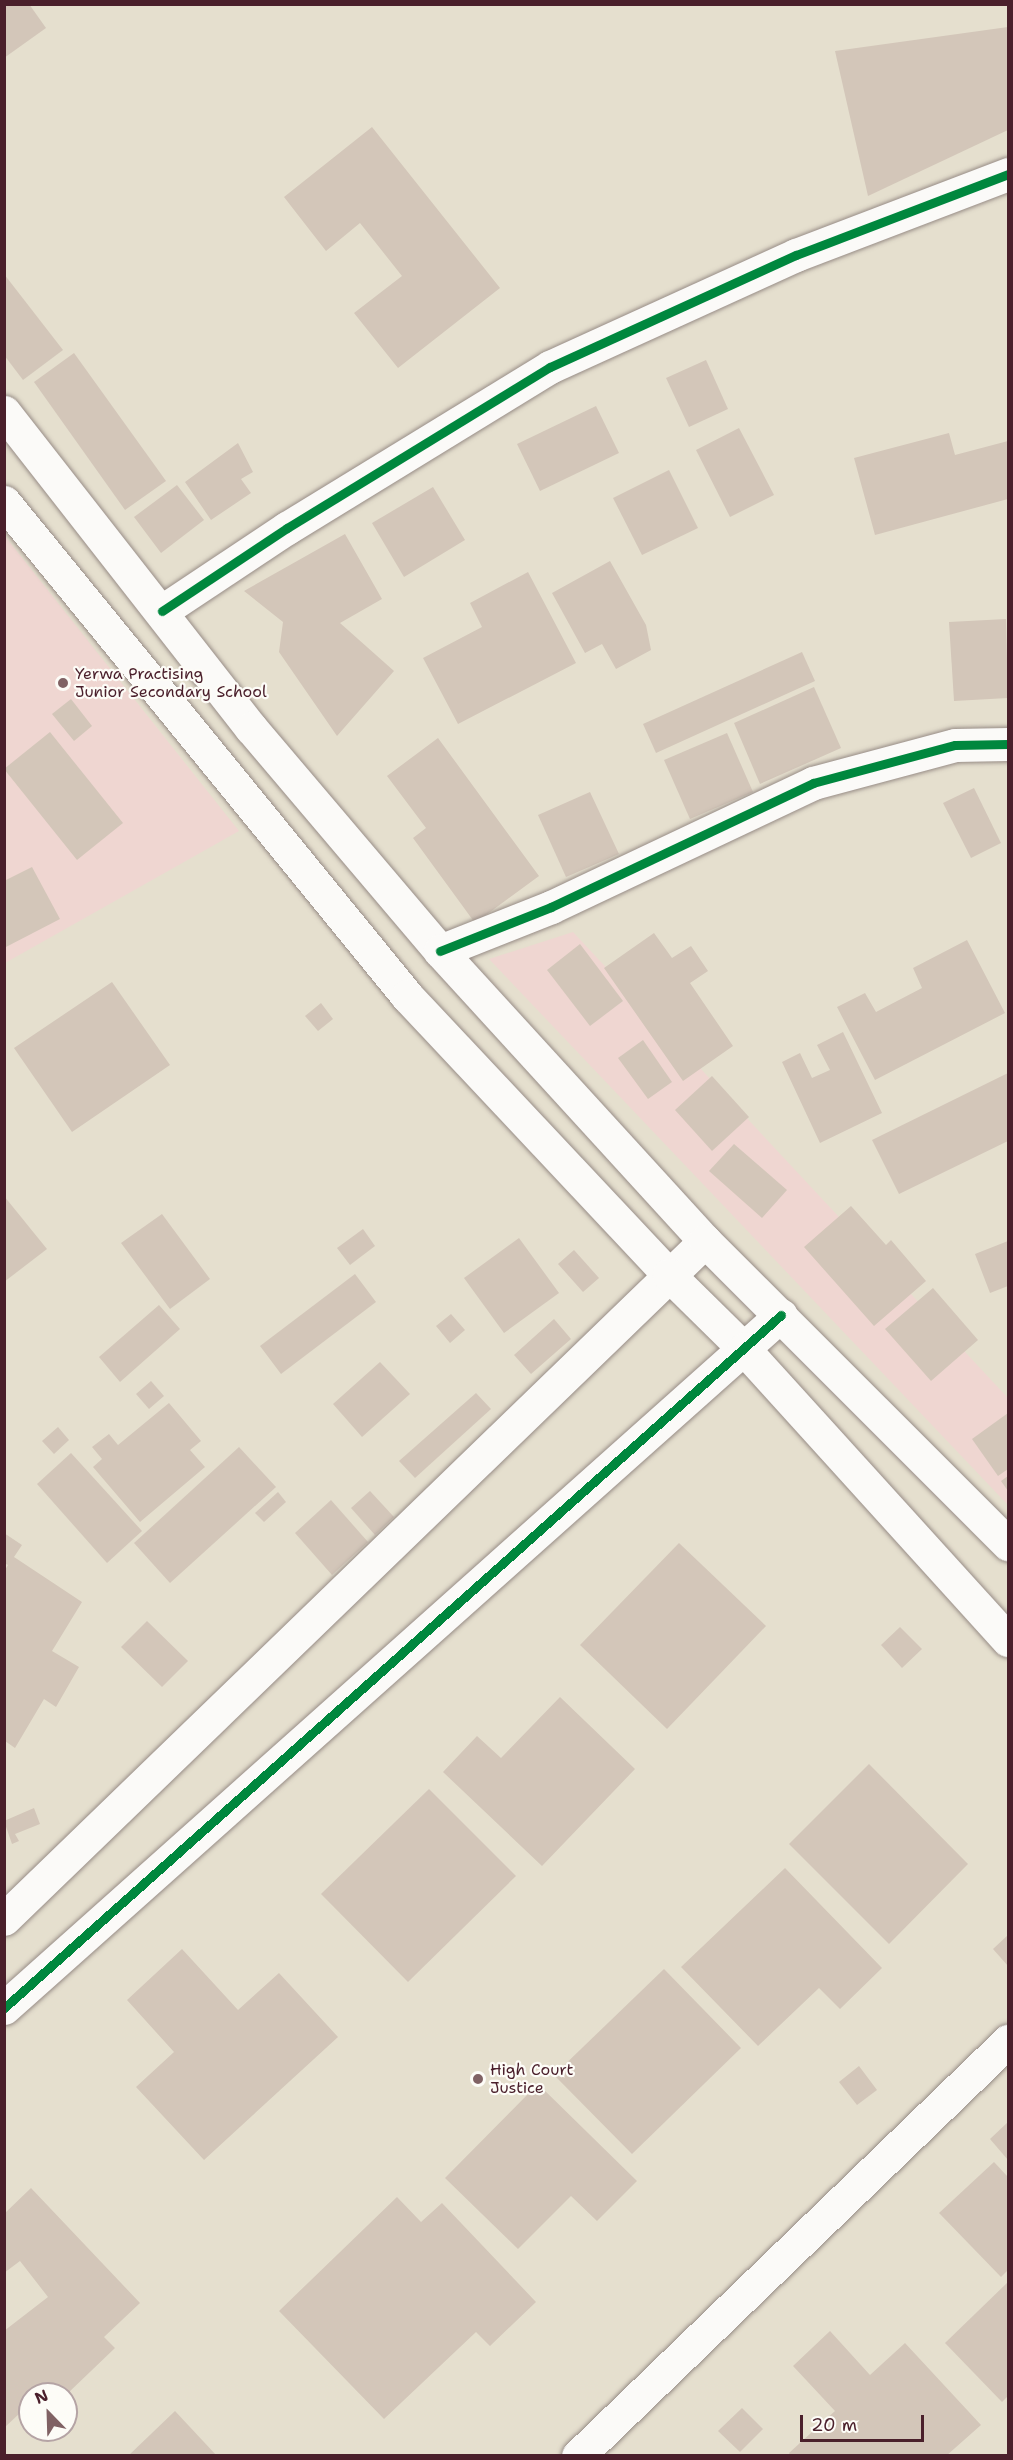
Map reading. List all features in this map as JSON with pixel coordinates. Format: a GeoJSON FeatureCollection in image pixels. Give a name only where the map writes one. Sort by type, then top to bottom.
{"type":"FeatureCollection","features":[{"type":"Feature","properties":{"kind":"street"},"geometry":{"type":"LineString","coordinates":[[162,611],[287,528],[550,367],[796,255],[1008,174]]}},
{"type":"Feature","properties":{"kind":"street"},"geometry":{"type":"LineString","coordinates":[[4,412],[162,611],[251,728],[440,951],[705,1241],[1008,1544]]}},
{"type":"Feature","properties":{"kind":"street"},"geometry":{"type":"LineString","coordinates":[[4,502],[407,996],[669,1275],[744,1349],[1008,1640]]}},
{"type":"Feature","properties":{"kind":"street"},"geometry":{"type":"LineString","coordinates":[[440,951],[561,902],[813,783],[955,745],[1008,744]]}},
{"type":"Feature","properties":{"kind":"street"},"geometry":{"type":"LineString","coordinates":[[4,1919],[705,1241]]}},
{"type":"Feature","properties":{"kind":"street"},"geometry":{"type":"LineString","coordinates":[[4,2008],[781,1315]]}},
{"type":"Feature","properties":{"kind":"street"},"geometry":{"type":"LineString","coordinates":[[579,2456],[1008,2041]]}},
{"type":"Feature","properties":{"kind":"shaded area","name":"Yerwa Practising Junior Secondary School"},"geometry":{"type":"Polygon","coordinates":[[[4,535],[239,831],[5,963],[4,963],[4,535]]]}},
{"type":"Feature","properties":{"kind":"shaded area"},"geometry":{"type":"Polygon","coordinates":[[[573,932],[1008,1398],[1008,1505],[489,959],[573,932]]]}},
{"type":"Feature","properties":{"kind":"building"},"geometry":{"type":"Polygon","coordinates":[[[4,4],[29,4],[46,28],[4,58],[4,4]]]}},
{"type":"Feature","properties":{"kind":"building"},"geometry":{"type":"Polygon","coordinates":[[[1008,27],[1008,130],[868,196],[835,51],[1008,27]]]}},
{"type":"Feature","properties":{"kind":"building"},"geometry":{"type":"Polygon","coordinates":[[[372,127],[500,288],[398,368],[354,313],[402,276],[360,223],[326,251],[284,197],[372,127]]]}},
{"type":"Feature","properties":{"kind":"building"},"geometry":{"type":"Polygon","coordinates":[[[4,274],[63,350],[23,380],[4,355],[4,274]]]}},
{"type":"Feature","properties":{"kind":"building"},"geometry":{"type":"Polygon","coordinates":[[[74,353],[166,481],[125,510],[34,382],[74,353]]]}},
{"type":"Feature","properties":{"kind":"building"},"geometry":{"type":"Polygon","coordinates":[[[706,360],[728,409],[689,427],[666,378],[706,360]]]}},
{"type":"Feature","properties":{"kind":"building"},"geometry":{"type":"Polygon","coordinates":[[[596,406],[619,453],[540,491],[517,444],[596,406]]]}},
{"type":"Feature","properties":{"kind":"building"},"geometry":{"type":"Polygon","coordinates":[[[739,428],[774,495],[730,517],[696,450],[739,428]]]}},
{"type":"Feature","properties":{"kind":"building"},"geometry":{"type":"Polygon","coordinates":[[[949,433],[955,455],[1008,441],[1008,499],[875,535],[854,458],[949,433]]]}},
{"type":"Feature","properties":{"kind":"building"},"geometry":{"type":"Polygon","coordinates":[[[238,443],[253,472],[241,479],[251,493],[211,520],[185,482],[238,443]]]}},
{"type":"Feature","properties":{"kind":"building"},"geometry":{"type":"Polygon","coordinates":[[[669,470],[698,528],[642,555],[613,498],[669,470]]]}},
{"type":"Feature","properties":{"kind":"building"},"geometry":{"type":"Polygon","coordinates":[[[177,485],[204,520],[161,553],[134,517],[177,485]]]}},
{"type":"Feature","properties":{"kind":"building"},"geometry":{"type":"Polygon","coordinates":[[[433,487],[465,540],[404,577],[372,523],[433,487]]]}},
{"type":"Feature","properties":{"kind":"building"},"geometry":{"type":"Polygon","coordinates":[[[345,534],[382,599],[340,623],[394,671],[337,736],[279,652],[283,622],[244,591],[345,534]]]}},
{"type":"Feature","properties":{"kind":"building"},"geometry":{"type":"Polygon","coordinates":[[[610,561],[646,625],[651,650],[616,669],[602,644],[585,653],[552,593],[610,561]]]}},
{"type":"Feature","properties":{"kind":"building"},"geometry":{"type":"Polygon","coordinates":[[[528,572],[576,663],[458,724],[423,658],[482,627],[470,603],[528,572]]]}},
{"type":"Feature","properties":{"kind":"building"},"geometry":{"type":"Polygon","coordinates":[[[1006,619],[1008,698],[954,701],[949,622],[1006,619]]]}},
{"type":"Feature","properties":{"kind":"building"},"geometry":{"type":"Polygon","coordinates":[[[802,652],[815,681],[656,753],[643,724],[802,652]]]}},
{"type":"Feature","properties":{"kind":"building"},"geometry":{"type":"Polygon","coordinates":[[[814,687],[841,748],[760,784],[734,723],[814,687]]]}},
{"type":"Feature","properties":{"kind":"building"},"geometry":{"type":"Polygon","coordinates":[[[71,699],[92,726],[74,741],[52,714],[71,699]]]}},
{"type":"Feature","properties":{"kind":"building"},"geometry":{"type":"Polygon","coordinates":[[[50,732],[123,823],[77,860],[4,769],[50,732]]]}},
{"type":"Feature","properties":{"kind":"building"},"geometry":{"type":"Polygon","coordinates":[[[727,733],[753,792],[690,819],[664,760],[727,733]]]}},
{"type":"Feature","properties":{"kind":"building"},"geometry":{"type":"Polygon","coordinates":[[[438,738],[539,876],[475,923],[413,838],[426,828],[387,776],[438,738]]]}},
{"type":"Feature","properties":{"kind":"building"},"geometry":{"type":"Polygon","coordinates":[[[974,788],[1001,843],[971,858],[943,803],[974,788]]]}},
{"type":"Feature","properties":{"kind":"building"},"geometry":{"type":"Polygon","coordinates":[[[590,792],[619,854],[566,877],[538,815],[590,792]]]}},
{"type":"Feature","properties":{"kind":"building"},"geometry":{"type":"Polygon","coordinates":[[[32,867],[60,919],[4,948],[4,881],[32,867]]]}},
{"type":"Feature","properties":{"kind":"building"},"geometry":{"type":"Polygon","coordinates":[[[654,933],[672,958],[691,946],[708,971],[690,983],[733,1046],[683,1081],[604,968],[654,933]]]}},
{"type":"Feature","properties":{"kind":"building"},"geometry":{"type":"Polygon","coordinates":[[[967,940],[1005,1013],[875,1080],[837,1007],[865,993],[876,1012],[922,988],[913,968],[967,940]]]}},
{"type":"Feature","properties":{"kind":"building"},"geometry":{"type":"Polygon","coordinates":[[[580,944],[623,1001],[590,1026],[547,970],[580,944]]]}},
{"type":"Feature","properties":{"kind":"building"},"geometry":{"type":"Polygon","coordinates":[[[112,982],[170,1065],[72,1132],[14,1048],[112,982]]]}},
{"type":"Feature","properties":{"kind":"building"},"geometry":{"type":"Polygon","coordinates":[[[321,1003],[333,1019],[318,1031],[305,1016],[321,1003]]]}},
{"type":"Feature","properties":{"kind":"building"},"geometry":{"type":"Polygon","coordinates":[[[843,1032],[882,1113],[820,1143],[782,1062],[800,1053],[812,1078],[830,1070],[817,1045],[843,1032]]]}},
{"type":"Feature","properties":{"kind":"building"},"geometry":{"type":"Polygon","coordinates":[[[643,1040],[672,1082],[648,1099],[618,1058],[643,1040]]]}},
{"type":"Feature","properties":{"kind":"building"},"geometry":{"type":"Polygon","coordinates":[[[1008,1073],[1008,1141],[899,1194],[872,1140],[1008,1073]]]}},
{"type":"Feature","properties":{"kind":"building"},"geometry":{"type":"Polygon","coordinates":[[[712,1076],[749,1117],[712,1151],[675,1110],[712,1076]]]}},
{"type":"Feature","properties":{"kind":"building"},"geometry":{"type":"Polygon","coordinates":[[[734,1144],[787,1190],[762,1218],[709,1171],[734,1144]]]}},
{"type":"Feature","properties":{"kind":"building"},"geometry":{"type":"Polygon","coordinates":[[[4,1196],[47,1249],[4,1282],[4,1196]]]}},
{"type":"Feature","properties":{"kind":"building"},"geometry":{"type":"Polygon","coordinates":[[[851,1206],[886,1245],[891,1240],[926,1281],[874,1326],[804,1247],[851,1206]]]}},
{"type":"Feature","properties":{"kind":"building"},"geometry":{"type":"Polygon","coordinates":[[[162,1214],[210,1279],[170,1309],[121,1243],[162,1214]]]}},
{"type":"Feature","properties":{"kind":"building"},"geometry":{"type":"Polygon","coordinates":[[[363,1229],[375,1246],[350,1265],[337,1248],[363,1229]]]}},
{"type":"Feature","properties":{"kind":"building"},"geometry":{"type":"Polygon","coordinates":[[[519,1238],[559,1293],[504,1333],[464,1278],[519,1238]]]}},
{"type":"Feature","properties":{"kind":"building"},"geometry":{"type":"Polygon","coordinates":[[[1008,1241],[1008,1286],[990,1293],[975,1254],[1008,1241]]]}},
{"type":"Feature","properties":{"kind":"building"},"geometry":{"type":"Polygon","coordinates":[[[574,1250],[599,1278],[583,1292],[558,1264],[574,1250]]]}},
{"type":"Feature","properties":{"kind":"building"},"geometry":{"type":"Polygon","coordinates":[[[355,1274],[376,1302],[281,1374],[260,1346],[355,1274]]]}},
{"type":"Feature","properties":{"kind":"building"},"geometry":{"type":"Polygon","coordinates":[[[933,1288],[978,1340],[931,1381],[885,1329],[933,1288]]]}},
{"type":"Feature","properties":{"kind":"building"},"geometry":{"type":"Polygon","coordinates":[[[159,1305],[180,1329],[120,1382],[99,1357],[159,1305]]]}},
{"type":"Feature","properties":{"kind":"building"},"geometry":{"type":"Polygon","coordinates":[[[451,1314],[465,1330],[450,1343],[436,1326],[451,1314]]]}},
{"type":"Feature","properties":{"kind":"building"},"geometry":{"type":"Polygon","coordinates":[[[554,1319],[571,1339],[531,1374],[514,1355],[554,1319]]]}},
{"type":"Feature","properties":{"kind":"building"},"geometry":{"type":"Polygon","coordinates":[[[380,1362],[410,1394],[362,1437],[333,1404],[380,1362]]]}},
{"type":"Feature","properties":{"kind":"building"},"geometry":{"type":"Polygon","coordinates":[[[151,1381],[164,1396],[149,1409],[136,1394],[151,1381]]]}},
{"type":"Feature","properties":{"kind":"building"},"geometry":{"type":"Polygon","coordinates":[[[476,1393],[491,1409],[415,1478],[399,1461],[476,1393]]]}},
{"type":"Feature","properties":{"kind":"building"},"geometry":{"type":"Polygon","coordinates":[[[169,1403],[201,1441],[190,1450],[205,1467],[140,1522],[93,1467],[102,1459],[92,1447],[109,1434],[118,1445],[169,1403]]]}},
{"type":"Feature","properties":{"kind":"building"},"geometry":{"type":"Polygon","coordinates":[[[1008,1413],[1008,1469],[998,1476],[972,1439],[1008,1413]]]}},
{"type":"Feature","properties":{"kind":"building"},"geometry":{"type":"Polygon","coordinates":[[[58,1427],[69,1440],[54,1454],[42,1441],[58,1427]]]}},
{"type":"Feature","properties":{"kind":"building"},"geometry":{"type":"Polygon","coordinates":[[[239,1447],[276,1487],[170,1583],[134,1543],[239,1447]]]}},
{"type":"Feature","properties":{"kind":"building"},"geometry":{"type":"Polygon","coordinates":[[[71,1453],[142,1531],[107,1563],[37,1484],[71,1453]]]}},
{"type":"Feature","properties":{"kind":"building"},"geometry":{"type":"Polygon","coordinates":[[[1008,1476],[1008,1491],[1001,1481],[1008,1476]]]}},
{"type":"Feature","properties":{"kind":"building"},"geometry":{"type":"Polygon","coordinates":[[[370,1491],[394,1517],[375,1535],[351,1508],[370,1491]]]}},
{"type":"Feature","properties":{"kind":"building"},"geometry":{"type":"Polygon","coordinates":[[[278,1492],[286,1502],[264,1522],[255,1513],[278,1492]]]}},
{"type":"Feature","properties":{"kind":"building"},"geometry":{"type":"Polygon","coordinates":[[[331,1500],[368,1542],[332,1575],[295,1533],[331,1500]]]}},
{"type":"Feature","properties":{"kind":"building"},"geometry":{"type":"Polygon","coordinates":[[[4,1533],[22,1545],[14,1557],[82,1602],[52,1651],[79,1667],[56,1707],[44,1699],[15,1748],[5,1741],[5,1570],[8,1565],[4,1563],[4,1533]]]}},
{"type":"Feature","properties":{"kind":"building"},"geometry":{"type":"Polygon","coordinates":[[[679,1543],[766,1626],[667,1729],[580,1645],[679,1543]]]}},
{"type":"Feature","properties":{"kind":"building"},"geometry":{"type":"Polygon","coordinates":[[[147,1621],[188,1661],[162,1687],[121,1647],[147,1621]]]}},
{"type":"Feature","properties":{"kind":"building"},"geometry":{"type":"Polygon","coordinates":[[[900,1627],[922,1649],[902,1668],[881,1645],[900,1627]]]}},
{"type":"Feature","properties":{"kind":"building"},"geometry":{"type":"Polygon","coordinates":[[[560,1697],[635,1769],[542,1866],[443,1772],[477,1736],[501,1758],[560,1697]]]}},
{"type":"Feature","properties":{"kind":"building"},"geometry":{"type":"Polygon","coordinates":[[[869,1764],[968,1864],[889,1944],[789,1844],[869,1764]]]}},
{"type":"Feature","properties":{"kind":"building"},"geometry":{"type":"Polygon","coordinates":[[[429,1789],[516,1876],[408,1982],[321,1894],[429,1789]]]}},
{"type":"Feature","properties":{"kind":"building"},"geometry":{"type":"Polygon","coordinates":[[[34,1808],[40,1824],[15,1834],[19,1841],[12,1844],[4,1821],[34,1808]]]}},
{"type":"Feature","properties":{"kind":"building"},"geometry":{"type":"Polygon","coordinates":[[[785,1868],[882,1968],[840,2009],[819,1988],[758,2046],[681,1967],[785,1868]]]}},
{"type":"Feature","properties":{"kind":"building"},"geometry":{"type":"Polygon","coordinates":[[[1008,1935],[1008,1966],[993,1949],[1008,1935]]]}},
{"type":"Feature","properties":{"kind":"building"},"geometry":{"type":"Polygon","coordinates":[[[182,1949],[238,2010],[279,1973],[338,2037],[204,2160],[136,2087],[174,2052],[127,2000],[182,1949]]]}},
{"type":"Feature","properties":{"kind":"building"},"geometry":{"type":"Polygon","coordinates":[[[664,1969],[741,2048],[632,2154],[554,2075],[664,1969]]]}},
{"type":"Feature","properties":{"kind":"building"},"geometry":{"type":"Polygon","coordinates":[[[859,2066],[877,2090],[857,2105],[839,2082],[859,2066]]]}},
{"type":"Feature","properties":{"kind":"building"},"geometry":{"type":"Polygon","coordinates":[[[538,2084],[637,2181],[597,2221],[571,2196],[518,2249],[445,2178],[538,2084]]]}},
{"type":"Feature","properties":{"kind":"building"},"geometry":{"type":"Polygon","coordinates":[[[1008,2122],[1008,2160],[990,2139],[1008,2122]]]}},
{"type":"Feature","properties":{"kind":"building"},"geometry":{"type":"Polygon","coordinates":[[[994,2162],[1008,2177],[1008,2270],[1001,2277],[939,2213],[994,2162]]]}},
{"type":"Feature","properties":{"kind":"building"},"geometry":{"type":"Polygon","coordinates":[[[31,2188],[140,2303],[104,2337],[115,2348],[78,2383],[18,2382],[18,2415],[4,2428],[4,2331],[48,2297],[20,2261],[4,2273],[4,2214],[31,2188]]]}},
{"type":"Feature","properties":{"kind":"building"},"geometry":{"type":"Polygon","coordinates":[[[397,2197],[421,2222],[442,2203],[536,2302],[490,2346],[476,2332],[384,2419],[279,2311],[397,2197]]]}},
{"type":"Feature","properties":{"kind":"building"},"geometry":{"type":"Polygon","coordinates":[[[1008,2282],[1008,2396],[1002,2402],[945,2343],[1008,2282]]]}},
{"type":"Feature","properties":{"kind":"building"},"geometry":{"type":"Polygon","coordinates":[[[830,2331],[870,2375],[905,2343],[981,2425],[946,2456],[791,2456],[789,2453],[835,2411],[793,2366],[830,2331]]]}},
{"type":"Feature","properties":{"kind":"building"},"geometry":{"type":"Polygon","coordinates":[[[742,2408],[763,2429],[740,2452],[718,2431],[742,2408]]]}},
{"type":"Feature","properties":{"kind":"building"},"geometry":{"type":"Polygon","coordinates":[[[175,2411],[217,2456],[128,2456],[175,2411]]]}},
{"type":"Feature","properties":{"kind":"cycle path"},"geometry":{"type":"LineString","coordinates":[[162,611],[287,528],[550,367],[796,255],[1008,174]]}},
{"type":"Feature","properties":{"kind":"cycle path"},"geometry":{"type":"LineString","coordinates":[[440,951],[551,907],[813,783],[955,745],[1008,744]]}},
{"type":"Feature","properties":{"kind":"cycle path"},"geometry":{"type":"LineString","coordinates":[[4,2008],[781,1315]]}},
{"type":"Feature","properties":{"kind":"place","name":"Yerwa Practising Junior Secondary School"},"geometry":{"type":"Point","coordinates":[63,683]}},
{"type":"Feature","properties":{"kind":"place","name":"High Court Justice"},"geometry":{"type":"Point","coordinates":[478,2079]}}]}
